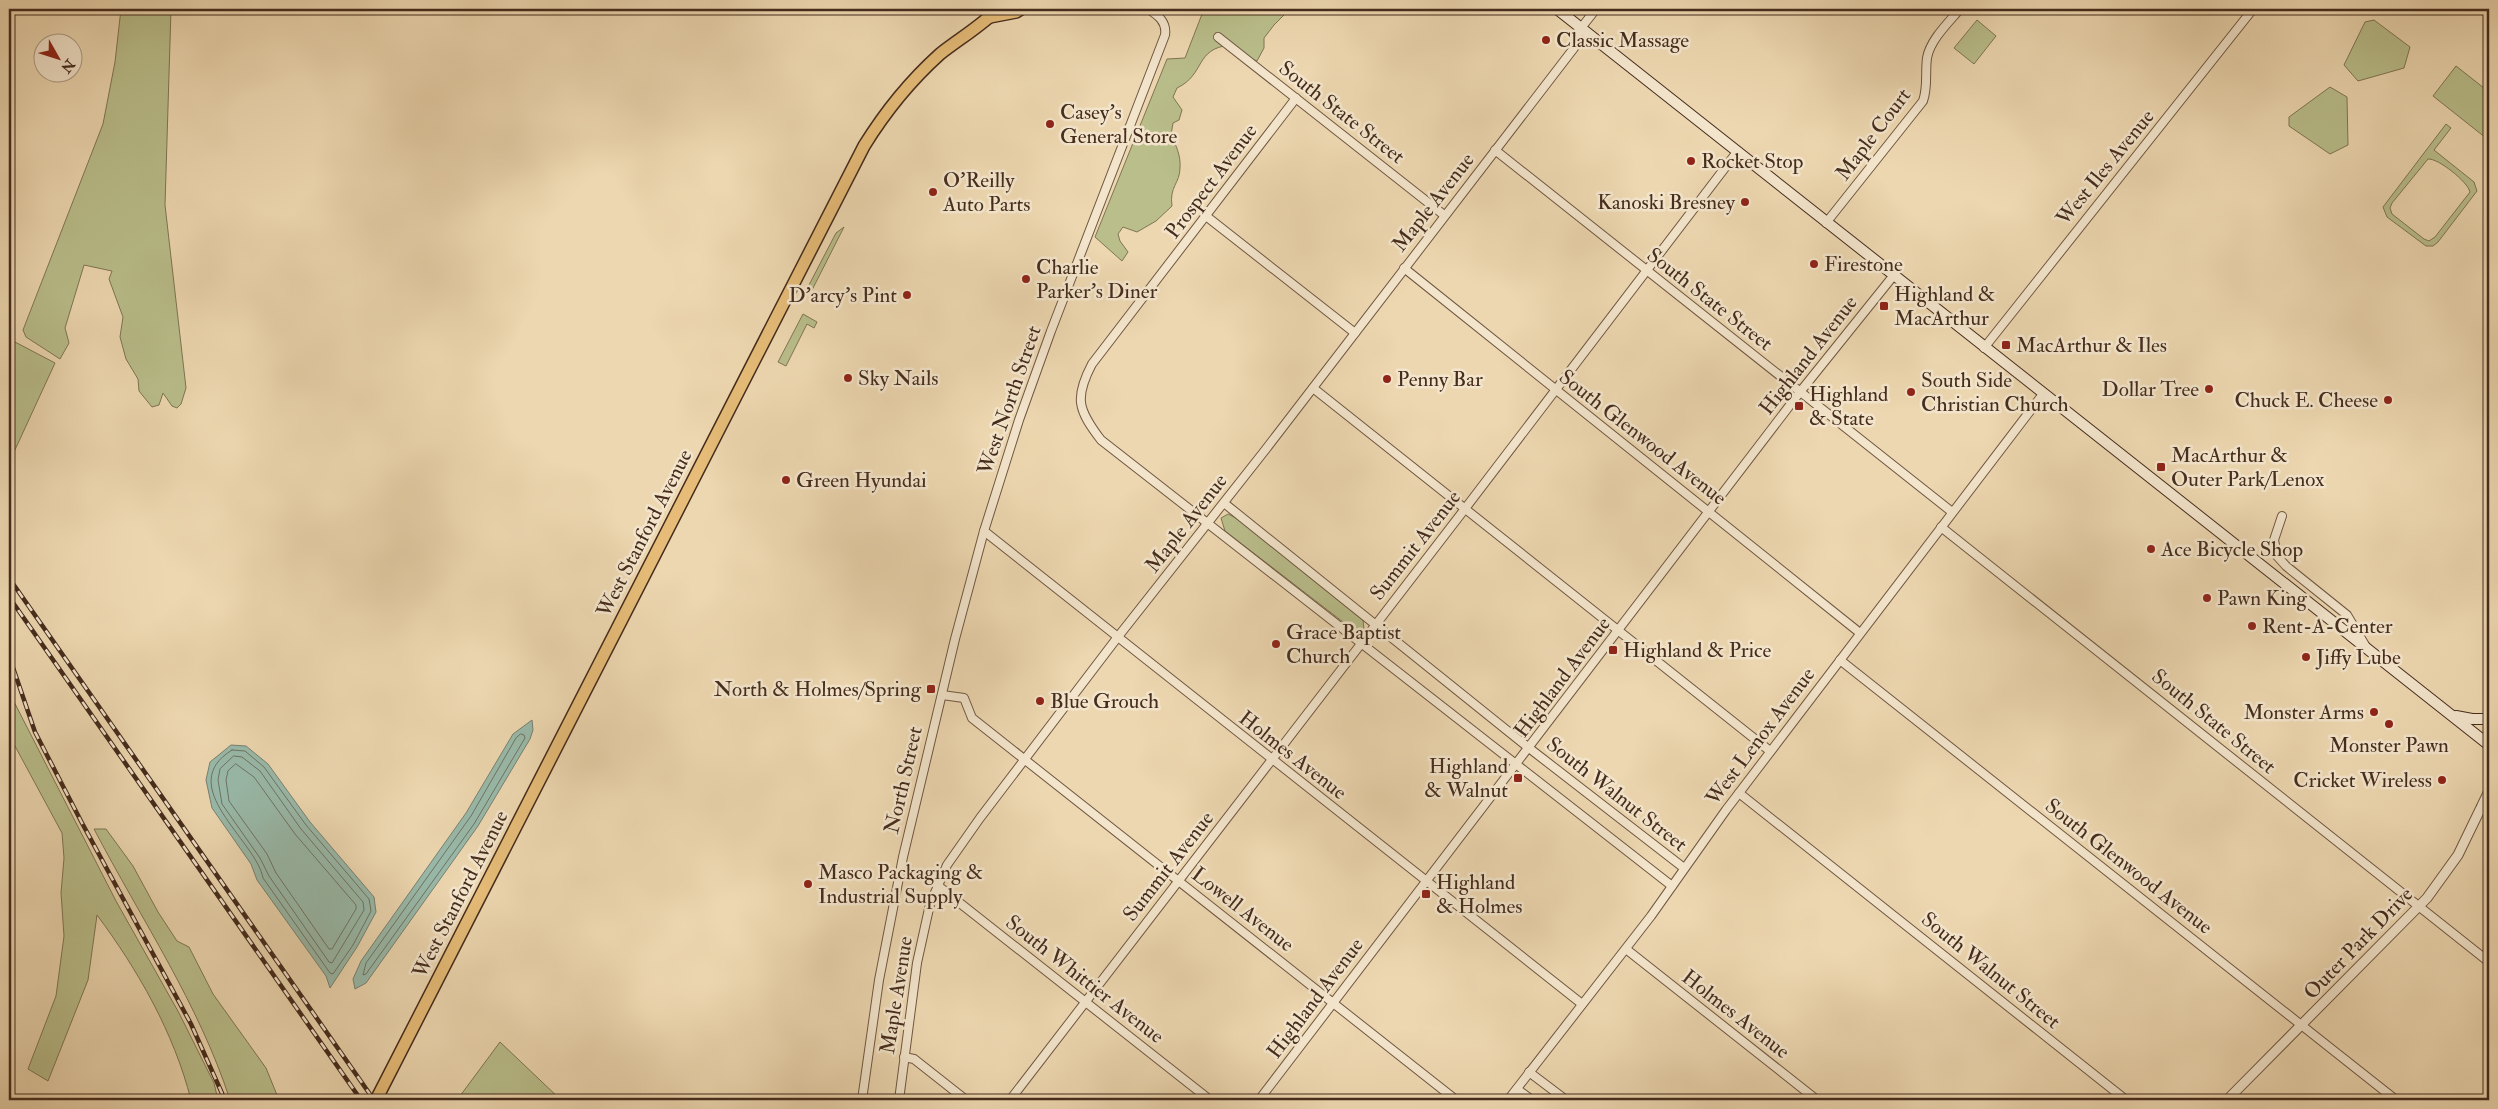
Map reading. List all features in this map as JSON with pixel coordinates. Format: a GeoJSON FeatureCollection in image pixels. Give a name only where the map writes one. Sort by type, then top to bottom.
{"type":"FeatureCollection","features":[{"type":"Feature","properties":{"kind":"main road","name":"West Stanford Avenue"},"geometry":{"type":"LineString","coordinates":[[376,1100],[864,146],[896,99],[929,65],[991,11],[1016,12],[1021,9]]}},
{"type":"Feature","properties":{"kind":"main road"},"geometry":{"type":"LineString","coordinates":[[1557,9],[2489,745]]}},
{"type":"Feature","properties":{"kind":"main road"},"geometry":{"type":"LineString","coordinates":[[2452,715],[2472,719],[2489,719]]}},
{"type":"Feature","properties":{"kind":"street","name":"West North Street"},"geometry":{"type":"LineString","coordinates":[[984,531],[1032,384],[1166,35],[1166,27],[1162,20],[1148,9]]}},
{"type":"Feature","properties":{"kind":"street","name":"Maple Avenue"},"geometry":{"type":"LineString","coordinates":[[899,1100],[917,963],[930,904],[938,885],[960,846],[1117,638],[1224,503],[1574,48],[1581,28],[1596,9]]}},
{"type":"Feature","properties":{"kind":"street","name":"Maple Court"},"geometry":{"type":"LineString","coordinates":[[1826,223],[1923,102],[1926,87],[1927,55],[1930,48],[1960,9]]}},
{"type":"Feature","properties":{"kind":"street","name":"West Iles Avenue"},"geometry":{"type":"LineString","coordinates":[[1984,348],[2253,9]]}},
{"type":"Feature","properties":{"kind":"street","name":"South State Street"},"geometry":{"type":"LineString","coordinates":[[1218,38],[1444,215]]}},
{"type":"Feature","properties":{"kind":"street","name":"Prospect Avenue"},"geometry":{"type":"LineString","coordinates":[[1082,411],[1080,392],[1092,364],[1296,98]]}},
{"type":"Feature","properties":{"kind":"street","name":"South State Street"},"geometry":{"type":"LineString","coordinates":[[1495,150],[1646,272],[1952,512]]}},
{"type":"Feature","properties":{"kind":"street","name":"Summit Avenue"},"geometry":{"type":"LineString","coordinates":[[1010,1100],[1737,152]]}},
{"type":"Feature","properties":{"kind":"street"},"geometry":{"type":"LineString","coordinates":[[1206,216],[1355,333]]}},
{"type":"Feature","properties":{"kind":"street","name":"South Glenwood Avenue"},"geometry":{"type":"LineString","coordinates":[[1404,268],[1860,633]]}},
{"type":"Feature","properties":{"kind":"street","name":"Highland Avenue"},"geometry":{"type":"LineString","coordinates":[[1259,1100],[1800,392],[1894,275]]}},
{"type":"Feature","properties":{"kind":"street"},"geometry":{"type":"LineString","coordinates":[[1313,388],[1464,510],[1770,751]]}},
{"type":"Feature","properties":{"kind":"street","name":"West Lenox Avenue"},"geometry":{"type":"LineString","coordinates":[[1508,1100],[1626,949],[1770,751],[2043,394]]}},
{"type":"Feature","properties":{"kind":"street","name":"South Walnut Street"},"geometry":{"type":"LineString","coordinates":[[1082,411],[1101,440],[1672,886]]}},
{"type":"Feature","properties":{"kind":"street","name":"South Walnut Street"},"geometry":{"type":"LineString","coordinates":[[1224,503],[1529,748],[1684,868]]}},
{"type":"Feature","properties":{"kind":"street"},"geometry":{"type":"LineString","coordinates":[[2282,516],[2274,540],[2277,556],[2286,566],[2347,615],[2367,649]]}},
{"type":"Feature","properties":{"kind":"street","name":"South State Street"},"geometry":{"type":"LineString","coordinates":[[1941,527],[2489,962]]}},
{"type":"Feature","properties":{"kind":"street","name":"Holmes Avenue"},"geometry":{"type":"LineString","coordinates":[[984,531],[1582,1004]]}},
{"type":"Feature","properties":{"kind":"street","name":"North Street"},"geometry":{"type":"LineString","coordinates":[[862,1100],[887,939],[903,857],[984,531]]}},
{"type":"Feature","properties":{"kind":"street","name":"South Glenwood Avenue"},"geometry":{"type":"LineString","coordinates":[[1840,660],[2396,1100]]}},
{"type":"Feature","properties":{"kind":"street","name":"Lowell Avenue"},"geometry":{"type":"LineString","coordinates":[[942,695],[964,698],[972,718],[1456,1100]]}},
{"type":"Feature","properties":{"kind":"street","name":"Outer Park Drive"},"geometry":{"type":"LineString","coordinates":[[2227,1100],[2419,906],[2458,855],[2486,807],[2489,791]]}},
{"type":"Feature","properties":{"kind":"street","name":"South Walnut Street"},"geometry":{"type":"LineString","coordinates":[[1739,793],[2126,1100]]}},
{"type":"Feature","properties":{"kind":"street","name":"South Whittier Avenue"},"geometry":{"type":"LineString","coordinates":[[938,885],[1210,1100]]}},
{"type":"Feature","properties":{"kind":"street","name":"Holmes Avenue"},"geometry":{"type":"LineString","coordinates":[[1626,949],[1817,1100]]}},
{"type":"Feature","properties":{"kind":"street"},"geometry":{"type":"LineString","coordinates":[[904,1057],[914,1059],[966,1100]]}},
{"type":"Feature","properties":{"kind":"street"},"geometry":{"type":"LineString","coordinates":[[1529,1072],[1566,1100]]}},
{"type":"Feature","properties":{"kind":"street"},"geometry":{"type":"LineString","coordinates":[[1517,1088],[1532,1100]]}},
{"type":"Feature","properties":{"kind":"green space"},"geometry":{"type":"Polygon","coordinates":[[[121,9],[171,9],[165,205],[186,388],[181,404],[177,408],[172,406],[163,393],[159,405],[152,407],[139,391],[138,379],[126,359],[120,337],[123,317],[109,279],[112,271],[84,265],[65,328],[69,343],[60,359],[26,337],[23,330],[103,124],[115,62],[121,9]]]}},
{"type":"Feature","properties":{"kind":"green space"},"geometry":{"type":"Polygon","coordinates":[[[1204,9],[1302,9],[1289,10],[1274,25],[1264,38],[1264,48],[1257,61],[1247,57],[1230,45],[1219,47],[1211,51],[1192,76],[1177,88],[1173,97],[1182,110],[1179,120],[1173,123],[1171,135],[1179,155],[1180,173],[1172,194],[1172,206],[1156,221],[1137,232],[1123,227],[1118,234],[1120,241],[1128,252],[1122,261],[1095,237],[1167,59],[1185,58],[1204,9]]]}},
{"type":"Feature","properties":{"kind":"green space"},"geometry":{"type":"Polygon","coordinates":[[[1977,20],[1996,36],[1974,64],[1954,48],[1977,20]]]}},
{"type":"Feature","properties":{"kind":"green space"},"geometry":{"type":"Polygon","coordinates":[[[2374,20],[2410,47],[2404,68],[2358,81],[2344,65],[2365,22],[2374,20]]]}},
{"type":"Feature","properties":{"kind":"green space"},"geometry":{"type":"Polygon","coordinates":[[[2456,66],[2489,92],[2489,133],[2486,138],[2433,96],[2456,66]]]}},
{"type":"Feature","properties":{"kind":"green space"},"geometry":{"type":"Polygon","coordinates":[[[2330,87],[2347,97],[2348,145],[2330,154],[2289,126],[2289,117],[2330,87]]]}},
{"type":"Feature","properties":{"kind":"green space"},"geometry":{"type":"Polygon","coordinates":[[[2446,124],[2451,128],[2434,150],[2474,182],[2477,191],[2438,242],[2433,246],[2426,246],[2387,217],[2383,207],[2446,124]],[[2428,159],[2390,208],[2392,214],[2429,241],[2435,237],[2470,192],[2464,182],[2445,166],[2428,159]]]}},
{"type":"Feature","properties":{"kind":"green space"},"geometry":{"type":"Polygon","coordinates":[[[844,227],[809,295],[809,285],[836,233],[844,227]]]}},
{"type":"Feature","properties":{"kind":"green space"},"geometry":{"type":"Polygon","coordinates":[[[803,314],[817,322],[814,328],[807,324],[786,366],[778,362],[803,314]]]}},
{"type":"Feature","properties":{"kind":"green space"},"geometry":{"type":"Polygon","coordinates":[[[15,342],[55,363],[14,452],[9,490],[9,361],[15,342]]]}},
{"type":"Feature","properties":{"kind":"green space"},"geometry":{"type":"Polygon","coordinates":[[[1228,514],[1238,519],[1363,620],[1364,629],[1356,632],[1225,531],[1221,518],[1228,514]]]}},
{"type":"Feature","properties":{"kind":"green space"},"geometry":{"type":"Polygon","coordinates":[[[9,692],[116,901],[179,1013],[214,1083],[218,1100],[191,1100],[175,1051],[153,1003],[127,958],[97,915],[88,980],[48,1081],[28,1069],[56,996],[64,936],[61,893],[64,858],[62,833],[9,735],[9,692]]]}},
{"type":"Feature","properties":{"kind":"green space"},"geometry":{"type":"Polygon","coordinates":[[[94,829],[106,829],[133,866],[158,912],[177,941],[189,947],[213,994],[266,1068],[279,1100],[230,1100],[217,1064],[186,996],[94,829]]]}},
{"type":"Feature","properties":{"kind":"green space"},"geometry":{"type":"Polygon","coordinates":[[[500,1042],[561,1100],[457,1100],[500,1042]]]}},
{"type":"Feature","properties":{"kind":"water"},"geometry":{"type":"Polygon","coordinates":[[[532,720],[533,730],[530,739],[478,826],[366,983],[355,989],[353,979],[361,961],[466,813],[513,734],[532,720]]]}},
{"type":"Feature","properties":{"kind":"water"},"geometry":{"type":"Polygon","coordinates":[[[231,745],[246,746],[268,764],[310,822],[374,897],[376,912],[357,947],[330,988],[326,976],[257,880],[251,864],[212,808],[206,780],[210,762],[231,745]]]}},
{"type":"Feature","properties":{"kind":"railway"},"geometry":{"type":"LineString","coordinates":[[9,578],[374,1100]]}},
{"type":"Feature","properties":{"kind":"railway"},"geometry":{"type":"LineString","coordinates":[[9,597],[361,1100]]}},
{"type":"Feature","properties":{"kind":"railway"},"geometry":{"type":"LineString","coordinates":[[9,656],[35,732],[191,1024],[225,1100]]}},
{"type":"Feature","properties":{"kind":"place","name":"Classic Massage"},"geometry":{"type":"Point","coordinates":[1546,40]}},
{"type":"Feature","properties":{"kind":"place","name":"Casey's General Store"},"geometry":{"type":"Point","coordinates":[1050,124]}},
{"type":"Feature","properties":{"kind":"place","name":"Rocket Stop"},"geometry":{"type":"Point","coordinates":[1691,161]}},
{"type":"Feature","properties":{"kind":"place","name":"O'Reilly Auto Parts"},"geometry":{"type":"Point","coordinates":[933,192]}},
{"type":"Feature","properties":{"kind":"place","name":"Kanoski Bresney"},"geometry":{"type":"Point","coordinates":[1745,202]}},
{"type":"Feature","properties":{"kind":"place","name":"Firestone"},"geometry":{"type":"Point","coordinates":[1814,264]}},
{"type":"Feature","properties":{"kind":"place","name":"Charlie Parker's Diner"},"geometry":{"type":"Point","coordinates":[1026,279]}},
{"type":"Feature","properties":{"kind":"place","name":"D'arcy's Pint"},"geometry":{"type":"Point","coordinates":[907,295]}},
{"type":"Feature","properties":{"kind":"place","name":"Highland & MacArthur"},"geometry":{"type":"Point","coordinates":[1884,306]}},
{"type":"Feature","properties":{"kind":"place","name":"MacArthur & Iles"},"geometry":{"type":"Point","coordinates":[2006,345]}},
{"type":"Feature","properties":{"kind":"place","name":"Sky Nails"},"geometry":{"type":"Point","coordinates":[848,378]}},
{"type":"Feature","properties":{"kind":"place","name":"Penny Bar"},"geometry":{"type":"Point","coordinates":[1387,379]}},
{"type":"Feature","properties":{"kind":"place","name":"Dollar Tree"},"geometry":{"type":"Point","coordinates":[2209,389]}},
{"type":"Feature","properties":{"kind":"place","name":"South Side Christian Church"},"geometry":{"type":"Point","coordinates":[1911,392]}},
{"type":"Feature","properties":{"kind":"place","name":"Chuck E. Cheese"},"geometry":{"type":"Point","coordinates":[2388,400]}},
{"type":"Feature","properties":{"kind":"place","name":"Highland & State"},"geometry":{"type":"Point","coordinates":[1799,406]}},
{"type":"Feature","properties":{"kind":"place","name":"MacArthur & Outer Park/Lenox"},"geometry":{"type":"Point","coordinates":[2161,467]}},
{"type":"Feature","properties":{"kind":"place","name":"Green Hyundai"},"geometry":{"type":"Point","coordinates":[786,480]}},
{"type":"Feature","properties":{"kind":"place","name":"Ace Bicycle Shop"},"geometry":{"type":"Point","coordinates":[2151,549]}},
{"type":"Feature","properties":{"kind":"place","name":"Pawn King"},"geometry":{"type":"Point","coordinates":[2207,598]}},
{"type":"Feature","properties":{"kind":"place","name":"Rent-A-Center"},"geometry":{"type":"Point","coordinates":[2252,626]}},
{"type":"Feature","properties":{"kind":"place","name":"Grace Baptist Church"},"geometry":{"type":"Point","coordinates":[1276,644]}},
{"type":"Feature","properties":{"kind":"place","name":"Highland & Price"},"geometry":{"type":"Point","coordinates":[1613,650]}},
{"type":"Feature","properties":{"kind":"place","name":"Jiffy Lube"},"geometry":{"type":"Point","coordinates":[2306,657]}},
{"type":"Feature","properties":{"kind":"place","name":"North & Holmes/Spring"},"geometry":{"type":"Point","coordinates":[931,689]}},
{"type":"Feature","properties":{"kind":"place","name":"Blue Grouch"},"geometry":{"type":"Point","coordinates":[1040,701]}},
{"type":"Feature","properties":{"kind":"place","name":"Monster Arms"},"geometry":{"type":"Point","coordinates":[2374,712]}},
{"type":"Feature","properties":{"kind":"place","name":"Monster Pawn"},"geometry":{"type":"Point","coordinates":[2389,724]}},
{"type":"Feature","properties":{"kind":"place","name":"Highland & Walnut"},"geometry":{"type":"Point","coordinates":[1518,778]}},
{"type":"Feature","properties":{"kind":"place","name":"Cricket Wireless"},"geometry":{"type":"Point","coordinates":[2442,780]}},
{"type":"Feature","properties":{"kind":"place","name":"Masco Packaging & Industrial Supply"},"geometry":{"type":"Point","coordinates":[808,884]}},
{"type":"Feature","properties":{"kind":"place","name":"Highland & Holmes"},"geometry":{"type":"Point","coordinates":[1426,894]}}]}
